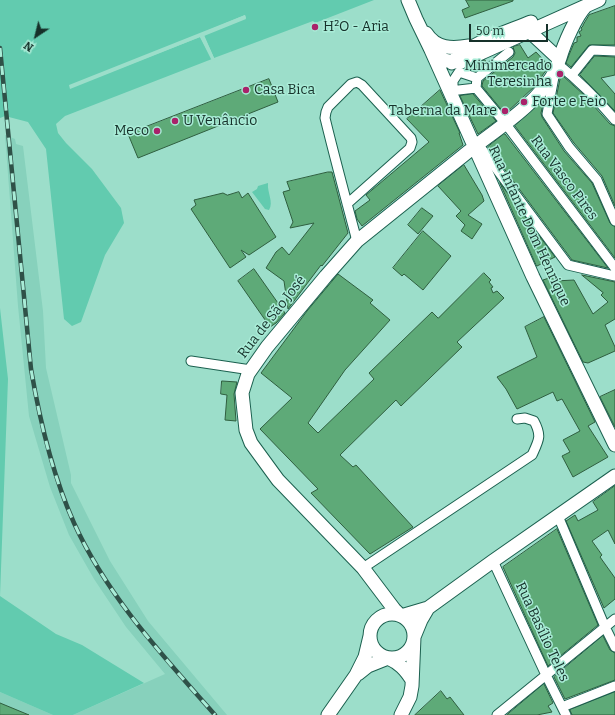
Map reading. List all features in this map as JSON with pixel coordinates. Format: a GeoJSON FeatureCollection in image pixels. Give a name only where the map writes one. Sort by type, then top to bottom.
{"type":"FeatureCollection","features":[{"type":"Feature","properties":{"kind":"street"},"geometry":{"type":"LineString","coordinates":[[409,0],[417,19],[429,38],[443,47],[455,48],[478,44]]}},
{"type":"Feature","properties":{"kind":"street"},"geometry":{"type":"LineString","coordinates":[[452,93],[448,83],[448,75],[452,62],[461,53],[478,44],[544,17],[598,0]]}},
{"type":"Feature","properties":{"kind":"street"},"geometry":{"type":"LineString","coordinates":[[431,50],[437,56],[449,63],[461,62],[564,16],[585,3]]}},
{"type":"Feature","properties":{"kind":"street","name":"Rua de São José"},"geometry":{"type":"LineString","coordinates":[[401,616],[363,568],[278,480],[251,443],[246,430],[242,393],[251,370],[270,343],[357,241],[521,110],[543,88],[558,65],[568,39],[585,3]]}},
{"type":"Feature","properties":{"kind":"street"},"geometry":{"type":"LineString","coordinates":[[530,32],[532,25],[544,17],[559,14],[564,16],[571,23],[568,39]]}},
{"type":"Feature","properties":{"kind":"street","name":"Rua Infante Dom Henrique"},"geometry":{"type":"LineString","coordinates":[[417,19],[452,93],[534,277],[615,445]]}},
{"type":"Feature","properties":{"kind":"street"},"geometry":{"type":"LineString","coordinates":[[530,32],[558,65],[572,76],[603,106],[615,120]]}},
{"type":"Feature","properties":{"kind":"street"},"geometry":{"type":"LineString","coordinates":[[572,76],[592,50],[615,51]]}},
{"type":"Feature","properties":{"kind":"street"},"geometry":{"type":"LineString","coordinates":[[452,93],[476,88],[477,78],[509,52]]}},
{"type":"Feature","properties":{"kind":"street"},"geometry":{"type":"LineString","coordinates":[[558,65],[548,114],[569,147],[597,180],[615,221]]}},
{"type":"Feature","properties":{"kind":"street"},"geometry":{"type":"LineString","coordinates":[[452,93],[453,81],[459,72],[477,78]]}},
{"type":"Feature","properties":{"kind":"street"},"geometry":{"type":"LineString","coordinates":[[347,204],[410,148],[412,142],[411,138],[404,130],[362,85],[357,82],[351,84],[328,107],[325,118],[347,204],[357,241]]}},
{"type":"Feature","properties":{"kind":"street","name":"Rua Vasco Pires"},"geometry":{"type":"LineString","coordinates":[[476,88],[505,123],[615,268]]}},
{"type":"Feature","properties":{"kind":"street"},"geometry":{"type":"LineString","coordinates":[[474,148],[568,265],[615,276]]}},
{"type":"Feature","properties":{"kind":"street"},"geometry":{"type":"LineString","coordinates":[[191,361],[251,370]]}},
{"type":"Feature","properties":{"kind":"street"},"geometry":{"type":"LineString","coordinates":[[363,568],[532,455],[538,443],[540,431],[534,421],[525,418],[518,419]]}},
{"type":"Feature","properties":{"kind":"street"},"geometry":{"type":"LineString","coordinates":[[401,616],[428,608],[615,476]]}},
{"type":"Feature","properties":{"kind":"street"},"geometry":{"type":"LineString","coordinates":[[558,516],[615,647]]}},
{"type":"Feature","properties":{"kind":"street","name":"Rua Basílio Teles"},"geometry":{"type":"LineString","coordinates":[[493,561],[546,676],[564,711]]}},
{"type":"Feature","properties":{"kind":"street"},"geometry":{"type":"LineString","coordinates":[[328,715],[356,675],[365,657],[371,629],[380,611],[382,601],[381,591]]}},
{"type":"Feature","properties":{"kind":"street"},"geometry":{"type":"LineString","coordinates":[[356,675],[368,666],[388,658],[396,658],[409,650],[413,644],[420,621],[428,608]]}},
{"type":"Feature","properties":{"kind":"street"},"geometry":{"type":"LineString","coordinates":[[374,622],[386,614],[394,614],[401,616],[410,622],[413,629],[414,637],[410,697],[401,715]]}},
{"type":"Feature","properties":{"kind":"street"},"geometry":{"type":"LineString","coordinates":[[497,715],[615,619]]}},
{"type":"Feature","properties":{"kind":"street"},"geometry":{"type":"LineString","coordinates":[[370,636],[371,643],[375,650],[381,655],[398,663],[406,670],[412,680]]}},
{"type":"Feature","properties":{"kind":"street"},"geometry":{"type":"LineString","coordinates":[[564,711],[615,686]]}},
{"type":"Feature","properties":{"kind":"shaded area"},"geometry":{"type":"Polygon","coordinates":[[[0,0],[374,0],[315,23],[313,21],[214,58],[204,36],[246,19],[245,15],[70,88],[200,37],[212,59],[65,116],[56,124],[58,133],[92,169],[121,208],[124,223],[105,255],[81,322],[72,326],[64,319],[46,149],[28,122],[5,116],[0,118],[0,0]]]}},
{"type":"Feature","properties":{"kind":"shaded area"},"geometry":{"type":"Polygon","coordinates":[[[5,135],[15,139],[16,144],[23,146],[43,311],[46,368],[71,475],[71,483],[110,561],[148,621],[227,715],[73,715],[165,674],[126,627],[94,579],[69,535],[50,487],[29,416],[18,306],[5,135]]]}},
{"type":"Feature","properties":{"kind":"shaded area"},"geometry":{"type":"Polygon","coordinates":[[[268,183],[271,201],[269,210],[265,209],[252,192],[257,189],[258,186],[268,183]]]}},
{"type":"Feature","properties":{"kind":"shaded area"},"geometry":{"type":"Polygon","coordinates":[[[0,308],[8,379],[0,596],[0,308]]]}},
{"type":"Feature","properties":{"kind":"shaded area"},"geometry":{"type":"Polygon","coordinates":[[[0,596],[56,634],[82,645],[144,683],[73,715],[53,715],[0,692],[0,596]]]}},
{"type":"Feature","properties":{"kind":"shaded area"},"geometry":{"type":"Polygon","coordinates":[[[0,692],[30,705],[53,715],[0,715],[0,692]]]}},
{"type":"Feature","properties":{"kind":"pier"},"geometry":{"type":"Polygon","coordinates":[[[245,15],[246,18],[204,35],[215,60],[212,61],[200,37],[70,89],[69,85],[245,15]]]}},
{"type":"Feature","properties":{"kind":"building"},"geometry":{"type":"Polygon","coordinates":[[[466,0],[513,1],[465,18],[462,10],[469,7],[466,0]]]}},
{"type":"Feature","properties":{"kind":"building"},"geometry":{"type":"Polygon","coordinates":[[[615,6],[615,45],[589,45],[571,67],[566,63],[574,43],[577,42],[577,37],[581,36],[579,32],[582,30],[581,28],[589,15],[615,6]]]}},
{"type":"Feature","properties":{"kind":"building"},"geometry":{"type":"Polygon","coordinates":[[[520,45],[528,58],[536,52],[549,66],[535,86],[505,114],[482,86],[483,81],[513,57],[515,53],[513,47],[520,45]]]}},
{"type":"Feature","properties":{"kind":"building"},"geometry":{"type":"Polygon","coordinates":[[[595,56],[615,57],[615,75],[601,78],[615,94],[615,111],[580,75],[595,56]]]}},
{"type":"Feature","properties":{"kind":"building"},"geometry":{"type":"Polygon","coordinates":[[[485,60],[486,63],[476,71],[467,68],[485,60]]]}},
{"type":"Feature","properties":{"kind":"building"},"geometry":{"type":"Polygon","coordinates":[[[563,76],[584,95],[610,124],[615,126],[615,206],[602,176],[574,143],[553,113],[560,79],[563,76]]]}},
{"type":"Feature","properties":{"kind":"building"},"geometry":{"type":"Polygon","coordinates":[[[269,79],[278,102],[138,158],[128,134],[269,79]]]}},
{"type":"Feature","properties":{"kind":"building"},"geometry":{"type":"Polygon","coordinates":[[[440,90],[460,133],[463,145],[362,226],[357,219],[355,211],[370,200],[366,195],[429,142],[407,119],[440,90]]]}},
{"type":"Feature","properties":{"kind":"building"},"geometry":{"type":"Polygon","coordinates":[[[473,94],[496,121],[478,134],[460,96],[473,94]]]}},
{"type":"Feature","properties":{"kind":"building"},"geometry":{"type":"Polygon","coordinates":[[[544,100],[541,113],[542,117],[564,151],[592,183],[610,223],[615,227],[615,258],[515,126],[544,100]]]}},
{"type":"Feature","properties":{"kind":"building"},"geometry":{"type":"Polygon","coordinates":[[[504,134],[608,268],[572,260],[488,147],[504,134]]]}},
{"type":"Feature","properties":{"kind":"building"},"geometry":{"type":"Polygon","coordinates":[[[464,165],[484,201],[468,215],[482,224],[472,239],[461,231],[465,225],[456,216],[461,211],[438,186],[464,165]]]}},
{"type":"Feature","properties":{"kind":"building"},"geometry":{"type":"Polygon","coordinates":[[[332,172],[348,233],[322,266],[321,265],[288,309],[284,281],[266,268],[276,252],[282,247],[289,255],[314,223],[290,228],[293,222],[283,192],[290,190],[287,182],[332,172]]]}},
{"type":"Feature","properties":{"kind":"building"},"geometry":{"type":"Polygon","coordinates":[[[500,183],[555,257],[537,266],[500,183]]]}},
{"type":"Feature","properties":{"kind":"building"},"geometry":{"type":"Polygon","coordinates":[[[239,192],[242,198],[248,193],[276,237],[249,255],[241,250],[246,257],[230,268],[191,209],[196,205],[194,200],[223,193],[227,195],[239,192]]]}},
{"type":"Feature","properties":{"kind":"building"},"geometry":{"type":"Polygon","coordinates":[[[422,208],[433,216],[418,234],[408,225],[422,208]]]}},
{"type":"Feature","properties":{"kind":"building"},"geometry":{"type":"Polygon","coordinates":[[[423,231],[451,256],[423,290],[404,274],[402,276],[393,268],[423,231]]]}},
{"type":"Feature","properties":{"kind":"building"},"geometry":{"type":"Polygon","coordinates":[[[254,269],[285,313],[270,327],[238,281],[254,269]]]}},
{"type":"Feature","properties":{"kind":"building"},"geometry":{"type":"Polygon","coordinates":[[[484,273],[491,280],[489,282],[493,287],[491,288],[493,293],[497,291],[504,298],[457,342],[462,347],[401,406],[396,400],[340,455],[353,467],[356,465],[413,527],[370,554],[311,493],[318,489],[260,429],[292,398],[261,373],[307,311],[338,274],[373,300],[370,303],[390,320],[345,370],[308,423],[318,433],[374,379],[369,373],[432,312],[438,318],[484,273]]]}},
{"type":"Feature","properties":{"kind":"building"},"geometry":{"type":"Polygon","coordinates":[[[582,275],[615,282],[615,319],[605,325],[615,347],[615,351],[588,363],[583,362],[543,280],[552,277],[555,281],[574,280],[593,314],[608,302],[601,295],[603,293],[582,275]]]}},
{"type":"Feature","properties":{"kind":"building"},"geometry":{"type":"Polygon","coordinates":[[[544,317],[595,422],[588,426],[608,457],[573,477],[562,456],[570,452],[563,440],[580,431],[562,399],[557,401],[553,392],[517,409],[506,389],[497,377],[537,357],[525,327],[544,317]]]}},
{"type":"Feature","properties":{"kind":"building"},"geometry":{"type":"Polygon","coordinates":[[[222,381],[237,382],[234,394],[236,421],[225,420],[227,395],[221,394],[222,381]]]}},
{"type":"Feature","properties":{"kind":"building"},"geometry":{"type":"Polygon","coordinates":[[[615,390],[615,427],[600,397],[615,390]]]}},
{"type":"Feature","properties":{"kind":"building"},"geometry":{"type":"Polygon","coordinates":[[[615,486],[615,544],[608,530],[592,541],[602,555],[600,557],[615,578],[615,599],[604,608],[566,521],[575,515],[578,521],[598,510],[593,502],[615,486]]]}},
{"type":"Feature","properties":{"kind":"building"},"geometry":{"type":"Polygon","coordinates":[[[557,529],[598,625],[548,666],[503,567],[557,529]]]}},
{"type":"Feature","properties":{"kind":"building"},"geometry":{"type":"Polygon","coordinates":[[[603,636],[610,650],[615,653],[615,680],[565,699],[554,677],[603,636]]]}},
{"type":"Feature","properties":{"kind":"building"},"geometry":{"type":"Polygon","coordinates":[[[544,684],[553,703],[548,706],[552,712],[537,715],[507,715],[544,684]]]}},
{"type":"Feature","properties":{"kind":"building"},"geometry":{"type":"Polygon","coordinates":[[[441,691],[447,699],[450,697],[464,715],[415,715],[441,691]]]}},
{"type":"Feature","properties":{"kind":"building"},"geometry":{"type":"Polygon","coordinates":[[[615,692],[615,715],[572,715],[570,710],[615,692]]]}},
{"type":"Feature","properties":{"kind":"building"},"geometry":{"type":"Polygon","coordinates":[[[0,703],[29,715],[0,715],[0,703]]]}},
{"type":"Feature","properties":{"kind":"railway"},"geometry":{"type":"LineString","coordinates":[[0,48],[31,369],[38,409],[59,486],[87,550],[119,600],[156,648],[215,715]]}},
{"type":"Feature","properties":{"kind":"place","name":"H²O - Aria"},"geometry":{"type":"Point","coordinates":[315,27]}},
{"type":"Feature","properties":{"kind":"place","name":"Minimercado Teresinha"},"geometry":{"type":"Point","coordinates":[560,74]}},
{"type":"Feature","properties":{"kind":"place","name":"Casa Bica"},"geometry":{"type":"Point","coordinates":[246,90]}},
{"type":"Feature","properties":{"kind":"place","name":"Forte e Feio"},"geometry":{"type":"Point","coordinates":[524,102]}},
{"type":"Feature","properties":{"kind":"place","name":"Taberna da Mare"},"geometry":{"type":"Point","coordinates":[505,111]}},
{"type":"Feature","properties":{"kind":"place","name":"U Venâncio"},"geometry":{"type":"Point","coordinates":[175,121]}},
{"type":"Feature","properties":{"kind":"place","name":"Meco"},"geometry":{"type":"Point","coordinates":[157,131]}}]}
